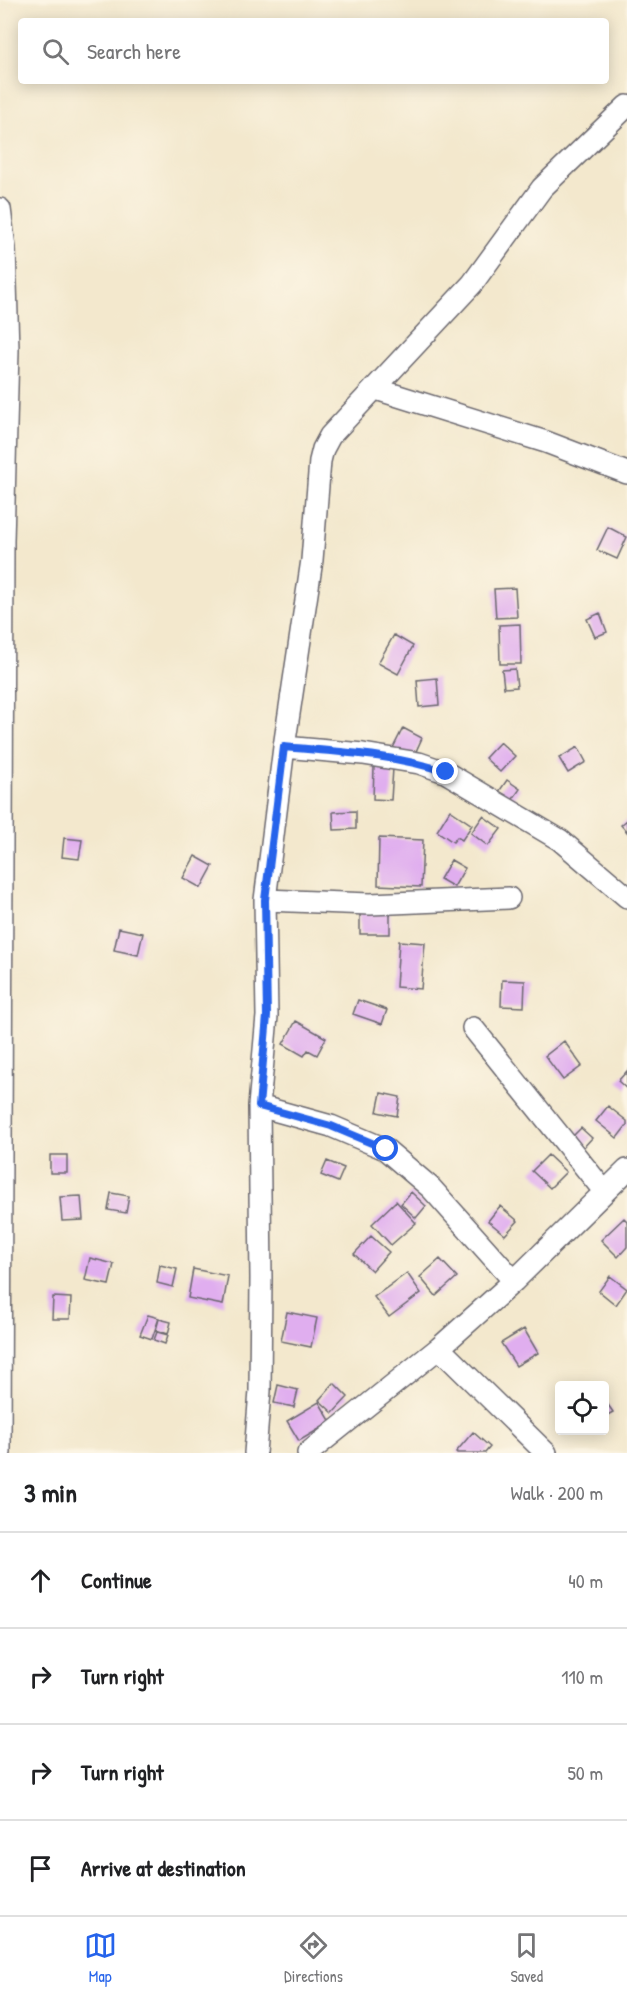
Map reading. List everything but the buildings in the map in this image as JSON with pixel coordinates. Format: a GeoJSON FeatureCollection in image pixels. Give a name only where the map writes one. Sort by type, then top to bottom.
{"type":"FeatureCollection","features":[{"type":"Feature","properties":{"kind":"street"},"geometry":{"type":"LineString","coordinates":[[255,1453],[260,1391],[259,1106],[267,1016],[265,900],[284,747],[312,560],[320,461],[323,449],[330,436],[471,284],[542,188],[627,106]]}},
{"type":"Feature","properties":{"kind":"street"},"geometry":{"type":"LineString","coordinates":[[0,209],[5,248],[8,350],[1,541],[0,1453]]}},
{"type":"Feature","properties":{"kind":"street"},"geometry":{"type":"LineString","coordinates":[[376,389],[546,442],[627,474]]}},
{"type":"Feature","properties":{"kind":"street"},"geometry":{"type":"LineString","coordinates":[[284,747],[363,754],[419,763],[446,772],[560,840],[627,897]]}},
{"type":"Feature","properties":{"kind":"street"},"geometry":{"type":"LineString","coordinates":[[265,900],[370,904],[509,898]]}},
{"type":"Feature","properties":{"kind":"street"},"geometry":{"type":"LineString","coordinates":[[473,1028],[604,1191]]}},
{"type":"Feature","properties":{"kind":"street"},"geometry":{"type":"LineString","coordinates":[[259,1106],[331,1126],[386,1149],[431,1188],[514,1281]]}},
{"type":"Feature","properties":{"kind":"street"},"geometry":{"type":"LineString","coordinates":[[308,1453],[334,1446],[514,1281],[604,1191],[624,1176]]}},
{"type":"Feature","properties":{"kind":"street"},"geometry":{"type":"LineString","coordinates":[[440,1348],[546,1453]]}},
{"type":"Feature","properties":{"kind":"route"},"geometry":{"type":"LineString","coordinates":[[386,1149],[331,1126],[259,1106],[267,1016],[265,900],[284,747],[363,754],[419,763],[446,772]]}}]}
